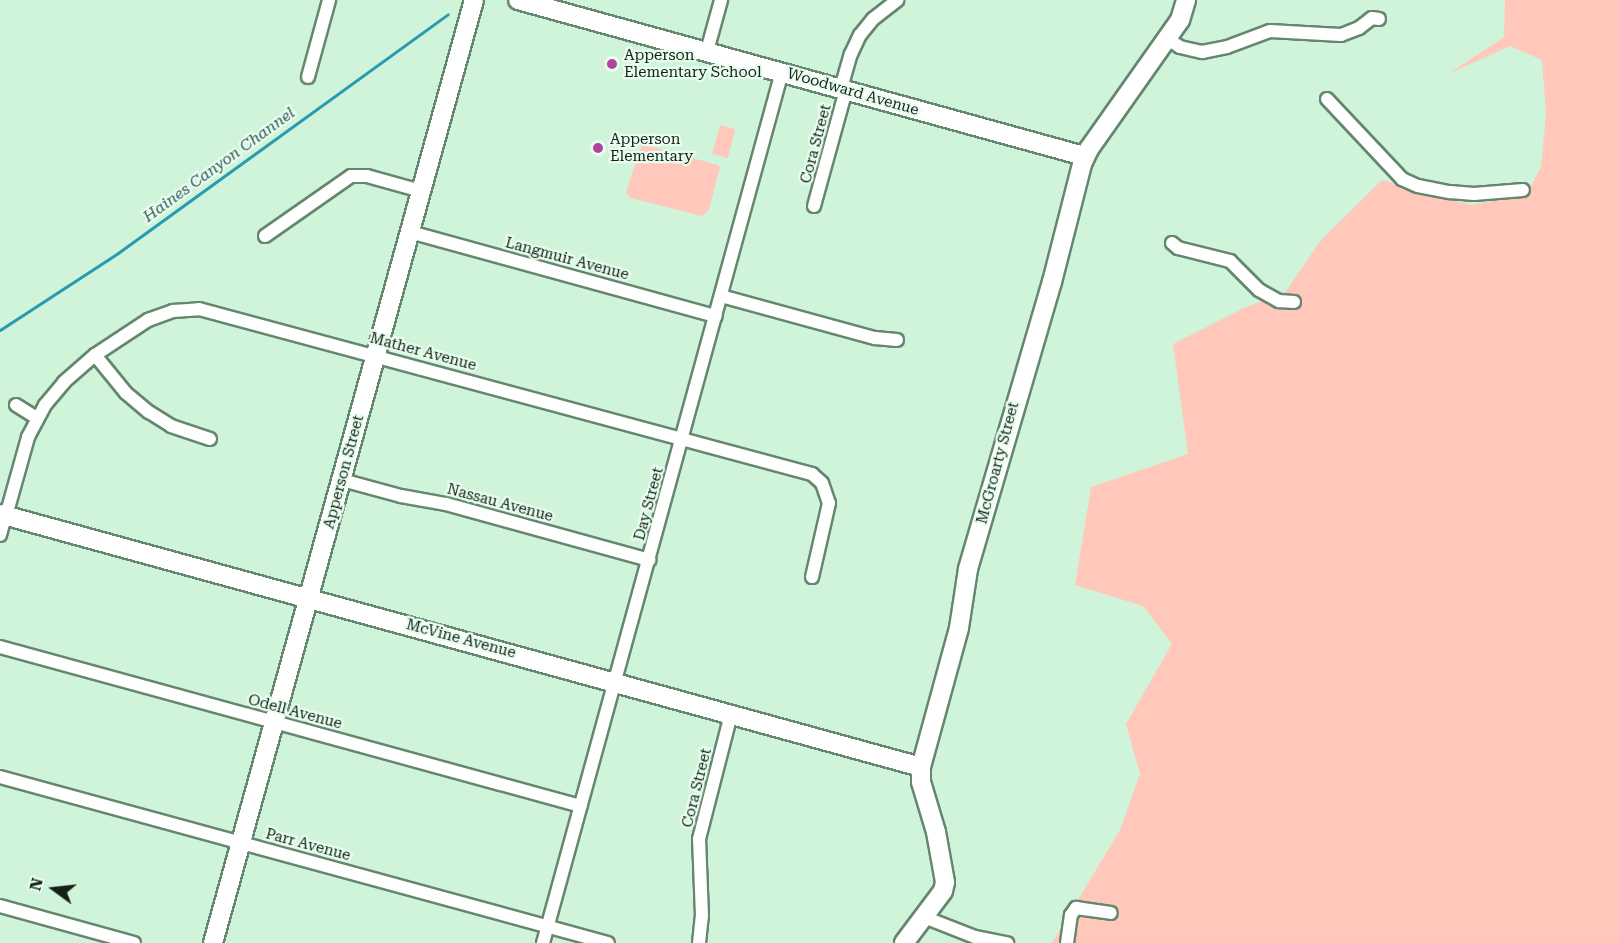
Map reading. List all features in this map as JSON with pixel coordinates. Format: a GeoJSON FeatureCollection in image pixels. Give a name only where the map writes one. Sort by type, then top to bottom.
{"type":"FeatureCollection","features":[{"type":"Feature","properties":{"kind":"street"},"geometry":{"type":"LineString","coordinates":[[308,77],[329,0]]}},
{"type":"Feature","properties":{"kind":"street","name":"Apperson Street"},"geometry":{"type":"LineString","coordinates":[[213,943],[474,0]]}},
{"type":"Feature","properties":{"kind":"street","name":"Woodward Avenue"},"geometry":{"type":"LineString","coordinates":[[518,0],[1084,156]]}},
{"type":"Feature","properties":{"kind":"street"},"geometry":{"type":"LineString","coordinates":[[707,51],[722,0]]}},
{"type":"Feature","properties":{"kind":"street","name":"Cora Street"},"geometry":{"type":"LineString","coordinates":[[814,206],[851,54],[860,35],[873,19],[897,0]]}},
{"type":"Feature","properties":{"kind":"street","name":"McGroarty Street"},"geometry":{"type":"LineString","coordinates":[[904,943],[943,891],[945,882],[936,832],[923,792],[921,767],[959,628],[968,569],[1052,282],[1084,156],[1168,39],[1180,20],[1186,0]]}},
{"type":"Feature","properties":{"kind":"street"},"geometry":{"type":"LineString","coordinates":[[1168,39],[1185,50],[1202,52],[1227,47],[1270,31],[1341,35],[1359,28],[1372,18],[1379,19]]}},
{"type":"Feature","properties":{"kind":"street","name":"Day Street"},"geometry":{"type":"LineString","coordinates":[[543,943],[782,72]]}},
{"type":"Feature","properties":{"kind":"street"},"geometry":{"type":"LineString","coordinates":[[1327,99],[1402,179],[1418,186],[1450,192],[1474,194],[1522,190]]}},
{"type":"Feature","properties":{"kind":"street"},"geometry":{"type":"LineString","coordinates":[[265,236],[351,176],[367,176],[421,191]]}},
{"type":"Feature","properties":{"kind":"street","name":"Langmuir Avenue"},"geometry":{"type":"LineString","coordinates":[[410,232],[716,316]]}},
{"type":"Feature","properties":{"kind":"street"},"geometry":{"type":"LineString","coordinates":[[1172,243],[1178,248],[1230,261],[1265,294],[1279,301],[1294,302]]}},
{"type":"Feature","properties":{"kind":"street"},"geometry":{"type":"LineString","coordinates":[[721,296],[875,338],[897,340]]}},
{"type":"Feature","properties":{"kind":"street","name":"Mather Avenue"},"geometry":{"type":"LineString","coordinates":[[0,535],[22,455],[37,418],[64,382],[94,355],[148,320],[173,311],[199,309],[812,474],[818,478],[826,490],[829,513],[812,577]]}},
{"type":"Feature","properties":{"kind":"street"},"geometry":{"type":"LineString","coordinates":[[94,355],[126,393],[153,416],[178,429],[210,439]]}},
{"type":"Feature","properties":{"kind":"street"},"geometry":{"type":"LineString","coordinates":[[16,405],[37,418]]}},
{"type":"Feature","properties":{"kind":"street","name":"Nassau Avenue"},"geometry":{"type":"LineString","coordinates":[[342,480],[401,496],[446,504],[649,560]]}},
{"type":"Feature","properties":{"kind":"street","name":"McVine Avenue"},"geometry":{"type":"LineString","coordinates":[[4,515],[615,681],[921,767]]}},
{"type":"Feature","properties":{"kind":"street","name":"Odell Avenue"},"geometry":{"type":"LineString","coordinates":[[0,647],[581,806]]}},
{"type":"Feature","properties":{"kind":"street","name":"Cora Street"},"geometry":{"type":"LineString","coordinates":[[699,943],[702,916],[699,839],[731,714]]}},
{"type":"Feature","properties":{"kind":"street","name":"Parr Avenue"},"geometry":{"type":"LineString","coordinates":[[0,777],[608,943]]}},
{"type":"Feature","properties":{"kind":"street"},"geometry":{"type":"LineString","coordinates":[[0,906],[134,943]]}},
{"type":"Feature","properties":{"kind":"street"},"geometry":{"type":"LineString","coordinates":[[1067,943],[1071,915],[1076,908],[1111,913]]}},
{"type":"Feature","properties":{"kind":"street"},"geometry":{"type":"LineString","coordinates":[[924,917],[975,937],[1008,943]]}},
{"type":"Feature","properties":{"kind":"shaded area"},"geometry":{"type":"Polygon","coordinates":[[[1505,0],[1619,0],[1619,943],[1052,943],[1120,830],[1140,774],[1126,724],[1172,644],[1143,606],[1075,585],[1091,487],[1188,454],[1173,344],[1242,309],[1286,291],[1321,240],[1382,180],[1471,205],[1526,195],[1541,167],[1546,114],[1542,60],[1510,46],[1448,74],[1504,37],[1505,0]]]}},
{"type":"Feature","properties":{"kind":"shaded area"},"geometry":{"type":"Polygon","coordinates":[[[720,125],[735,129],[728,158],[712,154],[720,125]]]}},
{"type":"Feature","properties":{"kind":"shaded area"},"geometry":{"type":"Polygon","coordinates":[[[642,144],[718,165],[720,168],[706,213],[702,216],[630,198],[626,192],[642,144]]]}},
{"type":"Feature","properties":{"kind":"waterway","name":"Haines Canyon Channel"},"geometry":{"type":"LineString","coordinates":[[0,330],[118,253],[448,14]]}},
{"type":"Feature","properties":{"kind":"place","name":"Apperson Elementary School"},"geometry":{"type":"Point","coordinates":[612,64]}},
{"type":"Feature","properties":{"kind":"place","name":"Apperson Elementary"},"geometry":{"type":"Point","coordinates":[598,148]}}]}
